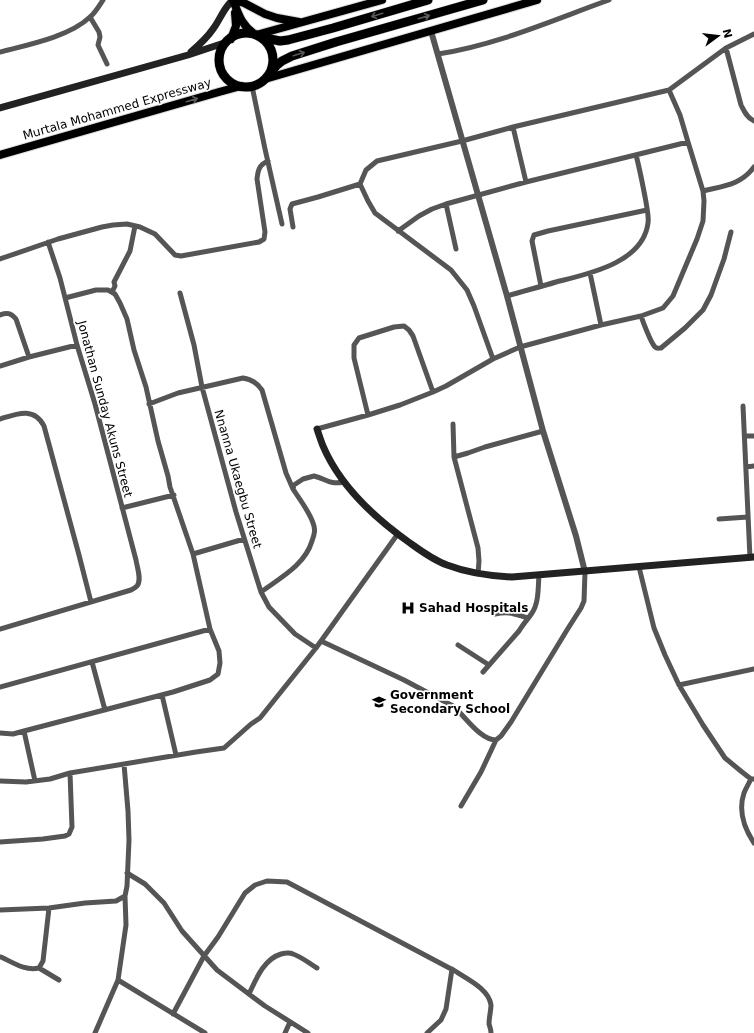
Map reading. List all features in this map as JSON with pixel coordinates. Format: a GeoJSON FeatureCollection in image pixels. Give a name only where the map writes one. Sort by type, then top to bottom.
{"type":"FeatureCollection","features":[{"type":"Feature","properties":{"kind":"highway"},"geometry":{"type":"LineString","coordinates":[[428,0],[288,40],[273,41],[258,36],[243,34],[229,40],[221,53],[220,66],[226,78],[233,83],[241,86],[252,86],[258,84],[267,77],[277,65],[292,56],[483,0]]}},
{"type":"Feature","properties":{"kind":"highway"},"geometry":{"type":"LineString","coordinates":[[258,36],[269,46],[272,55],[273,63],[267,77]]}},
{"type":"Feature","properties":{"kind":"main road"},"geometry":{"type":"LineString","coordinates":[[233,0],[242,23],[258,36],[382,0]]}},
{"type":"Feature","properties":{"kind":"main road"},"geometry":{"type":"LineString","coordinates":[[233,0],[244,3],[265,14],[277,18],[302,22]]}},
{"type":"Feature","properties":{"kind":"main road"},"geometry":{"type":"LineString","coordinates":[[0,108],[188,55],[229,40],[236,26],[233,0]]}},
{"type":"Feature","properties":{"kind":"main road"},"geometry":{"type":"LineString","coordinates":[[188,55],[210,33],[228,4],[233,0]]}},
{"type":"Feature","properties":{"kind":"main road"},"geometry":{"type":"LineString","coordinates":[[267,77],[537,0]]}},
{"type":"Feature","properties":{"kind":"main road","name":"Murtala Mohammed Expressway"},"geometry":{"type":"LineString","coordinates":[[0,155],[241,86]]}},
{"type":"Feature","properties":{"kind":"main road"},"geometry":{"type":"LineString","coordinates":[[317,429],[331,462],[356,497],[398,535],[425,554],[447,565],[478,574],[512,578],[752,558]]}},
{"type":"Feature","properties":{"kind":"street"},"geometry":{"type":"LineString","coordinates":[[0,52],[56,36],[82,23],[90,17],[103,0]]}},
{"type":"Feature","properties":{"kind":"street"},"geometry":{"type":"LineString","coordinates":[[438,54],[494,41],[608,0]]}},
{"type":"Feature","properties":{"kind":"street"},"geometry":{"type":"LineString","coordinates":[[90,17],[99,32],[100,36],[98,45],[107,64]]}},
{"type":"Feature","properties":{"kind":"street"},"geometry":{"type":"LineString","coordinates":[[431,30],[507,296],[543,432],[576,536],[585,572],[584,601],[581,608],[511,722],[501,736],[496,740],[481,772],[461,806]]}},
{"type":"Feature","properties":{"kind":"street"},"geometry":{"type":"LineString","coordinates":[[293,227],[290,209],[292,204],[318,198],[360,184],[366,170],[377,161],[669,90],[726,48],[754,34]]}},
{"type":"Feature","properties":{"kind":"street"},"geometry":{"type":"LineString","coordinates":[[726,48],[741,105],[745,113],[751,120],[754,121]]}},
{"type":"Feature","properties":{"kind":"street"},"geometry":{"type":"LineString","coordinates":[[252,86],[282,224]]}},
{"type":"Feature","properties":{"kind":"street"},"geometry":{"type":"LineString","coordinates":[[317,429],[400,405],[433,392],[493,359],[520,347],[601,325],[641,316],[663,308],[673,296],[697,239],[703,221],[704,201],[703,191],[680,115],[669,90]]}},
{"type":"Feature","properties":{"kind":"street"},"geometry":{"type":"LineString","coordinates":[[513,127],[526,182]]}},
{"type":"Feature","properties":{"kind":"street"},"geometry":{"type":"LineString","coordinates":[[398,231],[425,212],[446,204],[526,182],[688,142]]}},
{"type":"Feature","properties":{"kind":"street"},"geometry":{"type":"LineString","coordinates":[[507,296],[603,269],[621,260],[632,252],[641,242],[646,232],[648,223],[647,210],[636,154]]}},
{"type":"Feature","properties":{"kind":"street"},"geometry":{"type":"LineString","coordinates":[[0,259],[48,242],[114,225],[126,224],[155,234],[175,255],[181,256],[259,242],[264,239],[265,232],[257,179],[260,167],[268,161]]}},
{"type":"Feature","properties":{"kind":"street"},"geometry":{"type":"LineString","coordinates":[[703,191],[733,184],[743,179],[754,167]]}},
{"type":"Feature","properties":{"kind":"street"},"geometry":{"type":"LineString","coordinates":[[360,184],[375,213],[451,270],[466,290],[474,306],[493,359]]}},
{"type":"Feature","properties":{"kind":"street"},"geometry":{"type":"LineString","coordinates":[[446,204],[456,249]]}},
{"type":"Feature","properties":{"kind":"street"},"geometry":{"type":"LineString","coordinates":[[540,286],[532,241],[534,235],[548,230],[647,210]]}},
{"type":"Feature","properties":{"kind":"street"},"geometry":{"type":"LineString","coordinates":[[112,292],[114,282],[130,251],[135,226]]}},
{"type":"Feature","properties":{"kind":"street"},"geometry":{"type":"LineString","coordinates":[[641,316],[655,347],[661,348],[685,328],[703,310],[711,295],[724,259],[731,232]]}},
{"type":"Feature","properties":{"kind":"street","name":"Jonathan Sunday Akuns Street"},"geometry":{"type":"LineString","coordinates":[[48,242],[95,404],[139,575],[139,582],[137,586],[131,590],[91,602]]}},
{"type":"Feature","properties":{"kind":"street"},"geometry":{"type":"LineString","coordinates":[[590,273],[601,325]]}},
{"type":"Feature","properties":{"kind":"street"},"geometry":{"type":"LineString","coordinates":[[0,733],[13,734],[162,695],[210,680],[218,674],[220,664],[219,651],[210,629],[193,554],[170,487],[146,387],[120,303],[115,294],[108,290],[96,290],[65,298]]}},
{"type":"Feature","properties":{"kind":"street","name":"Nnanna Ukaegbu Street"},"geometry":{"type":"LineString","coordinates":[[180,293],[194,345],[202,387],[236,512],[261,592],[269,607],[295,634],[316,648]]}},
{"type":"Feature","properties":{"kind":"street"},"geometry":{"type":"LineString","coordinates":[[0,315],[10,313],[16,319],[29,356]]}},
{"type":"Feature","properties":{"kind":"street"},"geometry":{"type":"LineString","coordinates":[[368,415],[354,358],[354,345],[359,338],[394,327],[404,326],[413,336],[433,392]]}},
{"type":"Feature","properties":{"kind":"street"},"geometry":{"type":"LineString","coordinates":[[0,366],[29,356],[77,345]]}},
{"type":"Feature","properties":{"kind":"street"},"geometry":{"type":"LineString","coordinates":[[149,404],[178,393],[243,378],[250,379],[257,383],[262,390],[286,473],[293,489],[305,506],[314,524],[315,532],[307,554],[297,565],[261,592]]}},
{"type":"Feature","properties":{"kind":"street"},"geometry":{"type":"LineString","coordinates":[[743,406],[748,517],[752,558]]}},
{"type":"Feature","properties":{"kind":"street"},"geometry":{"type":"LineString","coordinates":[[0,419],[22,413],[29,413],[41,420],[44,426],[80,555],[91,602],[0,629]]}},
{"type":"Feature","properties":{"kind":"street"},"geometry":{"type":"LineString","coordinates":[[453,424],[454,457],[478,548],[478,574]]}},
{"type":"Feature","properties":{"kind":"street"},"geometry":{"type":"LineString","coordinates":[[454,457],[484,447],[543,432]]}},
{"type":"Feature","properties":{"kind":"street"},"geometry":{"type":"LineString","coordinates":[[745,436],[754,436]]}},
{"type":"Feature","properties":{"kind":"street"},"geometry":{"type":"LineString","coordinates":[[746,467],[754,466]]}},
{"type":"Feature","properties":{"kind":"street"},"geometry":{"type":"LineString","coordinates":[[293,489],[294,485],[304,479],[314,476],[333,483],[344,482]]}},
{"type":"Feature","properties":{"kind":"street"},"geometry":{"type":"LineString","coordinates":[[122,508],[174,495]]}},
{"type":"Feature","properties":{"kind":"street"},"geometry":{"type":"LineString","coordinates":[[719,519],[748,517]]}},
{"type":"Feature","properties":{"kind":"street"},"geometry":{"type":"LineString","coordinates":[[0,781],[26,782],[50,779],[70,773],[224,748],[260,718],[316,648],[398,535]]}},
{"type":"Feature","properties":{"kind":"street"},"geometry":{"type":"LineString","coordinates":[[193,554],[244,539]]}},
{"type":"Feature","properties":{"kind":"street"},"geometry":{"type":"LineString","coordinates":[[639,567],[654,628],[680,685],[703,725],[725,758],[753,779],[744,793],[741,812],[746,829],[754,843]]}},
{"type":"Feature","properties":{"kind":"street"},"geometry":{"type":"LineString","coordinates":[[483,672],[519,631],[533,611],[539,575]]}},
{"type":"Feature","properties":{"kind":"street"},"geometry":{"type":"LineString","coordinates":[[495,614],[504,612],[528,618]]}},
{"type":"Feature","properties":{"kind":"street"},"geometry":{"type":"LineString","coordinates":[[0,687],[210,629]]}},
{"type":"Feature","properties":{"kind":"street"},"geometry":{"type":"LineString","coordinates":[[321,641],[404,680],[453,706],[484,736],[491,740],[496,740]]}},
{"type":"Feature","properties":{"kind":"street"},"geometry":{"type":"LineString","coordinates":[[458,645],[489,665]]}},
{"type":"Feature","properties":{"kind":"street"},"geometry":{"type":"LineString","coordinates":[[92,662],[105,710]]}},
{"type":"Feature","properties":{"kind":"street"},"geometry":{"type":"LineString","coordinates":[[680,685],[754,669]]}},
{"type":"Feature","properties":{"kind":"street"},"geometry":{"type":"LineString","coordinates":[[162,695],[176,755]]}},
{"type":"Feature","properties":{"kind":"street"},"geometry":{"type":"LineString","coordinates":[[24,731],[35,781]]}},
{"type":"Feature","properties":{"kind":"street"},"geometry":{"type":"LineString","coordinates":[[95,1033],[118,980],[126,925],[125,896],[127,886],[129,840],[124,764]]}},
{"type":"Feature","properties":{"kind":"street"},"geometry":{"type":"LineString","coordinates":[[0,842],[43,839],[70,834],[72,827],[70,773]]}},
{"type":"Feature","properties":{"kind":"street"},"geometry":{"type":"LineString","coordinates":[[127,873],[146,884],[164,903],[179,927],[217,970],[249,994],[308,1033]]}},
{"type":"Feature","properties":{"kind":"street"},"geometry":{"type":"LineString","coordinates":[[173,1014],[204,956],[218,937],[245,892],[255,885],[267,881],[287,882],[452,969],[475,984],[485,992],[490,999],[491,1006],[489,1024],[491,1033]]}},
{"type":"Feature","properties":{"kind":"street"},"geometry":{"type":"LineString","coordinates":[[0,910],[49,908],[85,903],[116,901],[125,896]]}},
{"type":"Feature","properties":{"kind":"street"},"geometry":{"type":"LineString","coordinates":[[39,968],[43,961],[49,908]]}},
{"type":"Feature","properties":{"kind":"street"},"geometry":{"type":"LineString","coordinates":[[249,994],[271,958],[285,953],[291,953],[317,968]]}},
{"type":"Feature","properties":{"kind":"street"},"geometry":{"type":"LineString","coordinates":[[1,957],[25,968],[39,968],[59,980]]}},
{"type":"Feature","properties":{"kind":"street"},"geometry":{"type":"LineString","coordinates":[[427,1033],[442,1020],[446,1009],[452,969]]}},
{"type":"Feature","properties":{"kind":"street"},"geometry":{"type":"LineString","coordinates":[[118,980],[205,1033]]}},
{"type":"Feature","properties":{"kind":"street"},"geometry":{"type":"LineString","coordinates":[[285,1033],[290,1022]]}},
{"type":"Feature","properties":{"kind":"place","name":"Sahad Hospitals"},"geometry":{"type":"Point","coordinates":[408,608]}},
{"type":"Feature","properties":{"kind":"place","name":"Government Secondary School"},"geometry":{"type":"Point","coordinates":[379,702]}}]}
